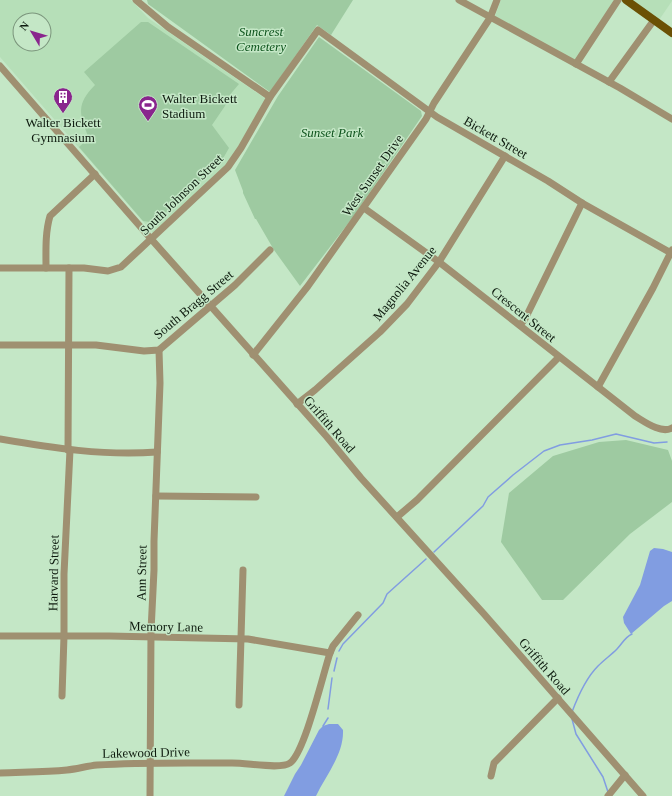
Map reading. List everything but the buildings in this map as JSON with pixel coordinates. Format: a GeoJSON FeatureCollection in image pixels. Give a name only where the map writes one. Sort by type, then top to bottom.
{"type":"FeatureCollection","features":[{"type":"Feature","properties":{"kind":"main road"},"geometry":{"type":"LineString","coordinates":[[626,0],[672,33]]}},
{"type":"Feature","properties":{"kind":"street"},"geometry":{"type":"LineString","coordinates":[[136,0],[168,26],[270,97]]}},
{"type":"Feature","properties":{"kind":"street"},"geometry":{"type":"LineString","coordinates":[[459,0],[609,82],[672,119]]}},
{"type":"Feature","properties":{"kind":"street","name":"West Sunset Drive"},"geometry":{"type":"LineString","coordinates":[[253,355],[308,286],[430,112],[434,103],[490,18],[496,0]]}},
{"type":"Feature","properties":{"kind":"street"},"geometry":{"type":"LineString","coordinates":[[576,64],[618,0]]}},
{"type":"Feature","properties":{"kind":"street"},"geometry":{"type":"LineString","coordinates":[[609,82],[654,20]]}},
{"type":"Feature","properties":{"kind":"street","name":"South Johnson Street"},"geometry":{"type":"LineString","coordinates":[[0,268],[69,268],[108,271],[121,267],[152,240],[228,167],[241,148],[270,97],[318,30]]}},
{"type":"Feature","properties":{"kind":"street","name":"Bickett Street"},"geometry":{"type":"LineString","coordinates":[[318,30],[430,112],[548,181],[582,203],[671,251]]}},
{"type":"Feature","properties":{"kind":"street","name":"Griffith Road"},"geometry":{"type":"LineString","coordinates":[[0,66],[253,355],[644,796]]}},
{"type":"Feature","properties":{"kind":"street","name":"Magnolia Avenue"},"geometry":{"type":"LineString","coordinates":[[297,404],[315,390],[380,332],[407,304],[439,262],[505,156]]}},
{"type":"Feature","properties":{"kind":"street"},"geometry":{"type":"LineString","coordinates":[[46,268],[46,239],[47,226],[50,216],[95,174]]}},
{"type":"Feature","properties":{"kind":"street"},"geometry":{"type":"LineString","coordinates":[[520,325],[525,319],[582,203]]}},
{"type":"Feature","properties":{"kind":"street","name":"Crescent Street"},"geometry":{"type":"LineString","coordinates":[[364,208],[439,262],[635,416],[650,425],[667,430],[672,428]]}},
{"type":"Feature","properties":{"kind":"street","name":"South Bragg Street"},"geometry":{"type":"LineString","coordinates":[[0,345],[116,346],[144,351],[159,350],[235,285],[270,250]]}},
{"type":"Feature","properties":{"kind":"street"},"geometry":{"type":"LineString","coordinates":[[598,387],[653,288],[671,251]]}},
{"type":"Feature","properties":{"kind":"street","name":"Harvard Street"},"geometry":{"type":"LineString","coordinates":[[62,696],[64,574],[69,450],[69,268]]}},
{"type":"Feature","properties":{"kind":"street","name":"Ann Street"},"geometry":{"type":"LineString","coordinates":[[150,796],[151,637],[160,383],[159,350]]}},
{"type":"Feature","properties":{"kind":"street"},"geometry":{"type":"LineString","coordinates":[[397,517],[417,500],[559,357]]}},
{"type":"Feature","properties":{"kind":"street"},"geometry":{"type":"LineString","coordinates":[[0,439],[69,450],[157,452]]}},
{"type":"Feature","properties":{"kind":"street"},"geometry":{"type":"LineString","coordinates":[[156,496],[256,497]]}},
{"type":"Feature","properties":{"kind":"street"},"geometry":{"type":"LineString","coordinates":[[239,705],[243,570]]}},
{"type":"Feature","properties":{"kind":"street"},"geometry":{"type":"LineString","coordinates":[[330,653],[337,641],[358,615]]}},
{"type":"Feature","properties":{"kind":"street","name":"Memory Lane"},"geometry":{"type":"LineString","coordinates":[[0,636],[242,639],[330,653]]}},
{"type":"Feature","properties":{"kind":"street","name":"Lakewood Drive"},"geometry":{"type":"LineString","coordinates":[[0,773],[67,770],[96,765],[150,763],[233,763],[280,766],[291,762],[298,753],[311,717],[330,653]]}},
{"type":"Feature","properties":{"kind":"street"},"geometry":{"type":"LineString","coordinates":[[491,776],[494,763],[558,698]]}},
{"type":"Feature","properties":{"kind":"street"},"geometry":{"type":"LineString","coordinates":[[608,796],[624,775]]}},
{"type":"Feature","properties":{"kind":"shaded area","name":"Walter Bickett Stadium"},"geometry":{"type":"Polygon","coordinates":[[[0,0],[131,0],[148,18],[266,99],[226,167],[153,233],[0,57],[0,0]]]}},
{"type":"Feature","properties":{"kind":"shaded area"},"geometry":{"type":"Polygon","coordinates":[[[501,0],[614,0],[575,61],[495,16],[501,0]]]}},
{"type":"Feature","properties":{"kind":"shaded area"},"geometry":{"type":"Polygon","coordinates":[[[631,0],[672,0],[672,1],[659,20],[631,0]]]}},
{"type":"Feature","properties":{"kind":"green space","name":"Suncrest Cemetery"},"geometry":{"type":"Polygon","coordinates":[[[147,0],[353,0],[331,35],[317,25],[270,92],[148,4],[147,0]]]}},
{"type":"Feature","properties":{"kind":"green space","name":"Walter Bickett Stadium"},"geometry":{"type":"Polygon","coordinates":[[[141,22],[148,22],[239,84],[228,97],[225,106],[212,125],[229,148],[221,162],[153,224],[143,221],[79,147],[89,138],[81,116],[82,104],[95,85],[84,72],[141,22]]]}},
{"type":"Feature","properties":{"kind":"green space","name":"Sunset Park"},"geometry":{"type":"Polygon","coordinates":[[[319,37],[421,111],[422,116],[353,217],[300,286],[274,250],[255,219],[243,193],[235,170],[278,96],[319,37]]]}},
{"type":"Feature","properties":{"kind":"green space"},"geometry":{"type":"Polygon","coordinates":[[[626,440],[668,450],[672,461],[672,502],[630,534],[563,600],[542,600],[501,542],[509,493],[553,456],[599,442],[626,440]]]}},
{"type":"Feature","properties":{"kind":"water"},"geometry":{"type":"Polygon","coordinates":[[[654,548],[672,552],[672,601],[631,634],[624,623],[623,617],[640,585],[650,551],[654,548]]]}},
{"type":"Feature","properties":{"kind":"water"},"geometry":{"type":"Polygon","coordinates":[[[338,724],[343,730],[343,739],[338,756],[316,796],[284,796],[319,730],[323,726],[338,724]]]}},
{"type":"Feature","properties":{"kind":"waterway"},"geometry":{"type":"LineString","coordinates":[[434,552],[483,506],[488,497],[544,451],[560,445],[592,440],[616,434],[654,443],[667,442]]}},
{"type":"Feature","properties":{"kind":"waterway"},"geometry":{"type":"LineString","coordinates":[[339,651],[343,644],[383,603],[387,594],[426,559]]}},
{"type":"Feature","properties":{"kind":"waterway"},"geometry":{"type":"LineString","coordinates":[[572,712],[590,676],[600,664],[617,649],[627,637],[632,634]]}},
{"type":"Feature","properties":{"kind":"waterway"},"geometry":{"type":"LineString","coordinates":[[334,671],[337,658]]}},
{"type":"Feature","properties":{"kind":"waterway"},"geometry":{"type":"LineString","coordinates":[[328,709],[332,678]]}},
{"type":"Feature","properties":{"kind":"waterway"},"geometry":{"type":"LineString","coordinates":[[323,726],[328,718]]}},
{"type":"Feature","properties":{"kind":"waterway"},"geometry":{"type":"LineString","coordinates":[[572,719],[576,734],[603,777],[608,792]]}},
{"type":"Feature","properties":{"kind":"place","name":"Walter Bickett Gymnasium"},"geometry":{"type":"Point","coordinates":[63,114]}},
{"type":"Feature","properties":{"kind":"place","name":"Walter Bickett Stadium"},"geometry":{"type":"Point","coordinates":[148,122]}}]}
